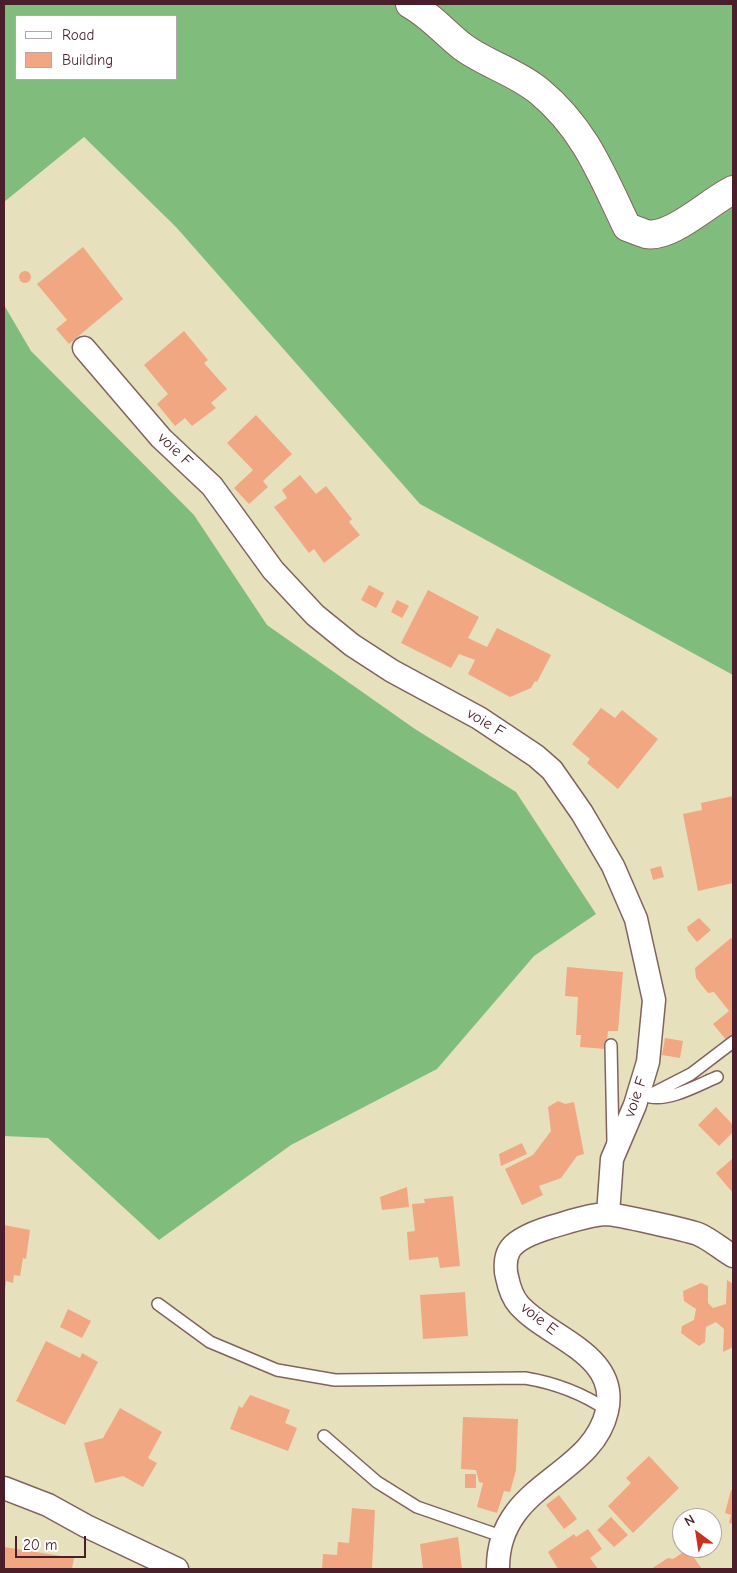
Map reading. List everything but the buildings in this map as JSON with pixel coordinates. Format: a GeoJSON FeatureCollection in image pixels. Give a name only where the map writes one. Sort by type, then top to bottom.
{"type":"FeatureCollection","features":[{"type":"Feature","properties":{"kind":"street"},"geometry":{"type":"LineString","coordinates":[[410,4],[420,10],[464,48],[538,90],[578,131],[596,159],[627,227],[648,234],[673,228],[717,198],[733,190]]}},
{"type":"Feature","properties":{"kind":"street","name":"voie F"},"geometry":{"type":"LineString","coordinates":[[84,348],[161,438],[212,486],[273,570],[315,615],[352,645],[392,671],[506,734],[552,770],[613,866],[636,919],[650,974],[654,1000],[643,1095],[612,1159],[608,1214]]}},
{"type":"Feature","properties":{"kind":"street","name":"voie E"},"geometry":{"type":"LineString","coordinates":[[498,1569],[498,1553],[502,1536],[531,1495],[587,1448],[601,1428],[607,1410],[608,1388],[589,1356],[518,1304],[510,1288],[505,1270],[509,1251],[521,1241],[540,1230],[587,1217],[608,1214],[698,1234],[733,1256]]}},
{"type":"Feature","properties":{"kind":"street"},"geometry":{"type":"LineString","coordinates":[[4,1488],[48,1504],[86,1526],[168,1567]]}},
{"type":"Feature","properties":{"kind":"lane"},"geometry":{"type":"LineString","coordinates":[[643,1095],[691,1074],[733,1042]]}},
{"type":"Feature","properties":{"kind":"lane"},"geometry":{"type":"LineString","coordinates":[[611,1045],[612,1159]]}},
{"type":"Feature","properties":{"kind":"lane"},"geometry":{"type":"LineString","coordinates":[[643,1095],[655,1098],[675,1094],[717,1077]]}},
{"type":"Feature","properties":{"kind":"lane"},"geometry":{"type":"LineString","coordinates":[[158,1304],[210,1342],[277,1370],[335,1380],[525,1378],[551,1383],[592,1399],[607,1410]]}},
{"type":"Feature","properties":{"kind":"lane"},"geometry":{"type":"LineString","coordinates":[[324,1436],[378,1482],[417,1507],[502,1536]]}},
{"type":"Feature","properties":{"kind":"green space"},"geometry":{"type":"Polygon","coordinates":[[[4,4],[733,4],[733,675],[420,504],[176,227],[84,137],[4,202],[4,4]]]}},
{"type":"Feature","properties":{"kind":"green space"},"geometry":{"type":"Polygon","coordinates":[[[4,305],[31,351],[194,515],[267,625],[415,729],[516,792],[596,914],[534,956],[437,1069],[291,1145],[159,1240],[48,1138],[4,1136],[4,305]]]}}]}
